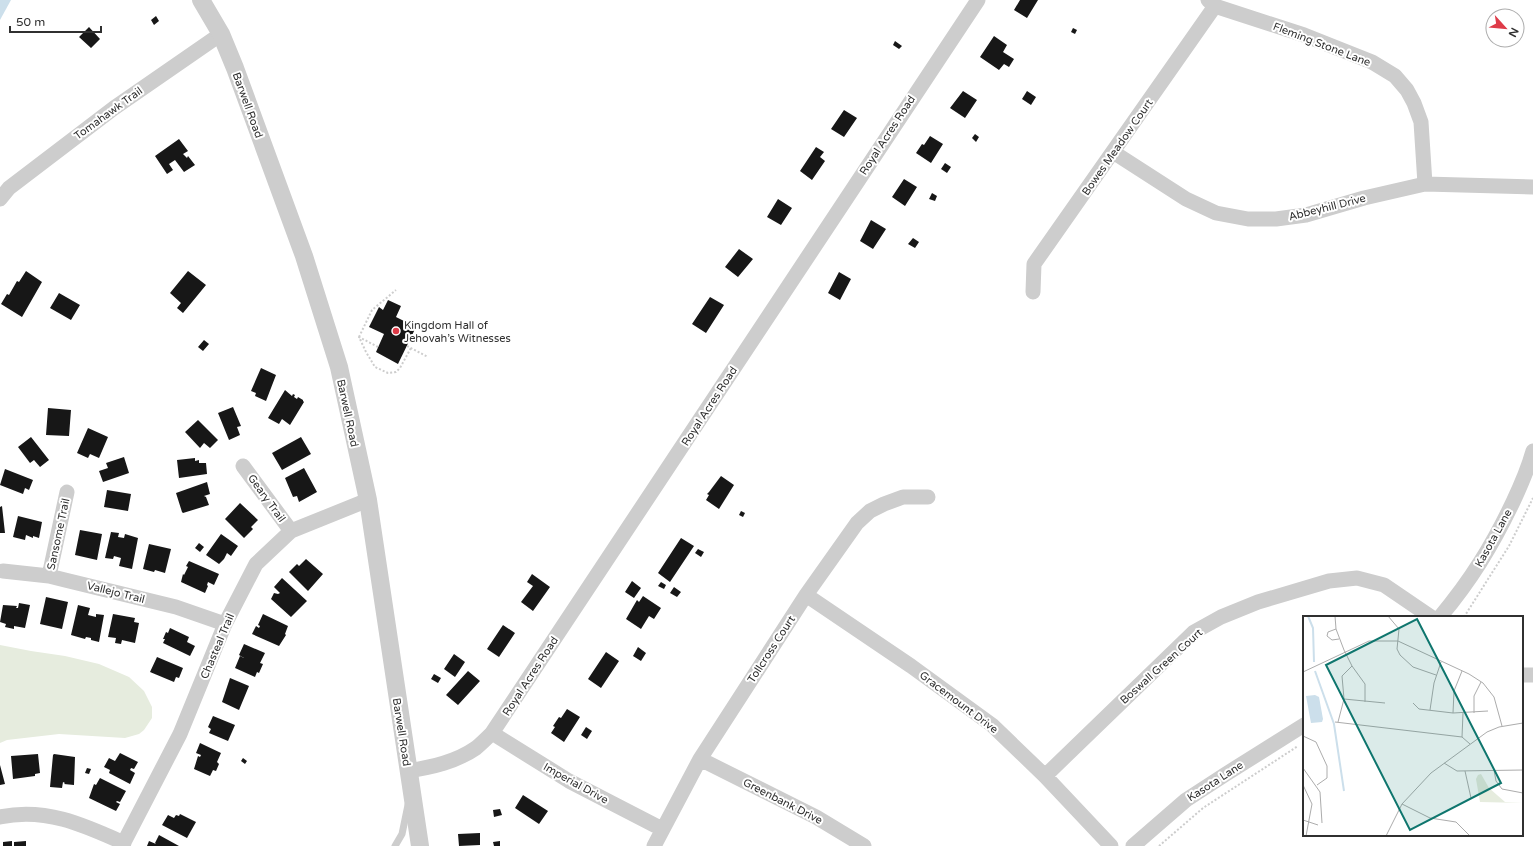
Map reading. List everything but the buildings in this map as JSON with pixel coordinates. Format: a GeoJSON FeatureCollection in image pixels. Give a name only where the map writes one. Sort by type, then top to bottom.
{"type":"FeatureCollection","features":[{"type":"Feature","properties":{"kind":"street","name":"Barwell Road"},"geometry":{"type":"LineString","coordinates":[[201,0],[221,34],[235,68],[304,256],[338,367],[368,500],[420,846]]}},
{"type":"Feature","properties":{"kind":"street","name":"Royal Acres Road"},"geometry":{"type":"LineString","coordinates":[[408,771],[456,760],[476,748],[492,733],[978,0]]}},
{"type":"Feature","properties":{"kind":"street","name":"Bowes Meadow Court"},"geometry":{"type":"LineString","coordinates":[[1034,292],[1034,264],[1113,152],[1211,3]]}},
{"type":"Feature","properties":{"kind":"street","name":"Fleming Stone Lane"},"geometry":{"type":"LineString","coordinates":[[1211,3],[1304,35],[1372,62],[1394,76],[1407,90],[1414,103],[1421,122],[1425,184]]}},
{"type":"Feature","properties":{"kind":"street","name":"Tomahawk Trail"},"geometry":{"type":"LineString","coordinates":[[0,198],[10,188],[114,108],[221,34]]}},
{"type":"Feature","properties":{"kind":"street","name":"Abbeyhill Drive"},"geometry":{"type":"LineString","coordinates":[[1113,152],[1186,199],[1216,213],[1248,219],[1276,219],[1306,215],[1364,198],[1425,184],[1533,187]]}},
{"type":"Feature","properties":{"kind":"street","name":"Kasota Lane"},"geometry":{"type":"LineString","coordinates":[[1441,616],[1461,592],[1482,561],[1504,521],[1528,469],[1533,451]]}},
{"type":"Feature","properties":{"kind":"street","name":"Geary Trail"},"geometry":{"type":"LineString","coordinates":[[243,466],[291,531]]}},
{"type":"Feature","properties":{"kind":"street","name":"Sansome Trail"},"geometry":{"type":"LineString","coordinates":[[49,576],[67,492]]}},
{"type":"Feature","properties":{"kind":"street","name":"Tollcross Court"},"geometry":{"type":"LineString","coordinates":[[654,846],[700,759],[806,595],[857,523],[870,511],[903,497],[928,497]]}},
{"type":"Feature","properties":{"kind":"street","name":"Chasteal Trail"},"geometry":{"type":"LineString","coordinates":[[123,845],[180,734],[225,624],[256,564],[291,531],[368,500]]}},
{"type":"Feature","properties":{"kind":"street","name":"Vallejo Trail"},"geometry":{"type":"LineString","coordinates":[[3,571],[49,576],[176,607],[225,624]]}},
{"type":"Feature","properties":{"kind":"street","name":"Boswall Green Court"},"geometry":{"type":"LineString","coordinates":[[1044,776],[1194,632],[1221,616],[1258,602],[1303,588],[1329,581],[1357,578],[1384,585],[1430,616]]}},
{"type":"Feature","properties":{"kind":"street","name":"Gracemount Drive"},"geometry":{"type":"LineString","coordinates":[[806,595],[911,666],[992,725],[1044,776],[1111,846]]}},
{"type":"Feature","properties":{"kind":"street","name":"Kasota Lane"},"geometry":{"type":"LineString","coordinates":[[1132,846],[1186,800],[1303,726]]}},
{"type":"Feature","properties":{"kind":"street","name":"Imperial Drive"},"geometry":{"type":"LineString","coordinates":[[492,733],[569,781],[662,829]]}},
{"type":"Feature","properties":{"kind":"street","name":"Greenbank Drive"},"geometry":{"type":"LineString","coordinates":[[700,759],[816,817],[864,846]]}},
{"type":"Feature","properties":{"kind":"street"},"geometry":{"type":"LineString","coordinates":[[0,817],[34,814],[61,818],[84,825],[123,845]]}},
{"type":"Feature","properties":{"kind":"lane"},"geometry":{"type":"LineString","coordinates":[[395,846],[402,834],[411,793]]}},
{"type":"Feature","properties":{"kind":"path"},"geometry":{"type":"LineString","coordinates":[[359,337],[372,310],[396,290]]}},
{"type":"Feature","properties":{"kind":"path"},"geometry":{"type":"LineString","coordinates":[[359,337],[378,346]]}},
{"type":"Feature","properties":{"kind":"path"},"geometry":{"type":"LineString","coordinates":[[359,337],[375,367],[388,373],[396,372],[400,368],[411,348]]}},
{"type":"Feature","properties":{"kind":"path"},"geometry":{"type":"LineString","coordinates":[[407,346],[428,357]]}},
{"type":"Feature","properties":{"kind":"path"},"geometry":{"type":"LineString","coordinates":[[1465,616],[1509,546],[1533,498]]}},
{"type":"Feature","properties":{"kind":"path"},"geometry":{"type":"LineString","coordinates":[[1159,846],[1203,808],[1303,743]]}},
{"type":"Feature","properties":{"kind":"shaded area"},"geometry":{"type":"Polygon","coordinates":[[[0,645],[65,656],[99,664],[129,677],[144,691],[152,707],[152,718],[144,730],[139,734],[125,738],[59,734],[7,740],[0,743],[0,645]]]}},
{"type":"Feature","properties":{"kind":"water"},"geometry":{"type":"Polygon","coordinates":[[[0,0],[11,0],[0,20],[0,0]]]}},
{"type":"Feature","properties":{"kind":"place","name":"Kingdom Hall of Jehovah’s Witnesses"},"geometry":{"type":"Point","coordinates":[396,331]}}]}
